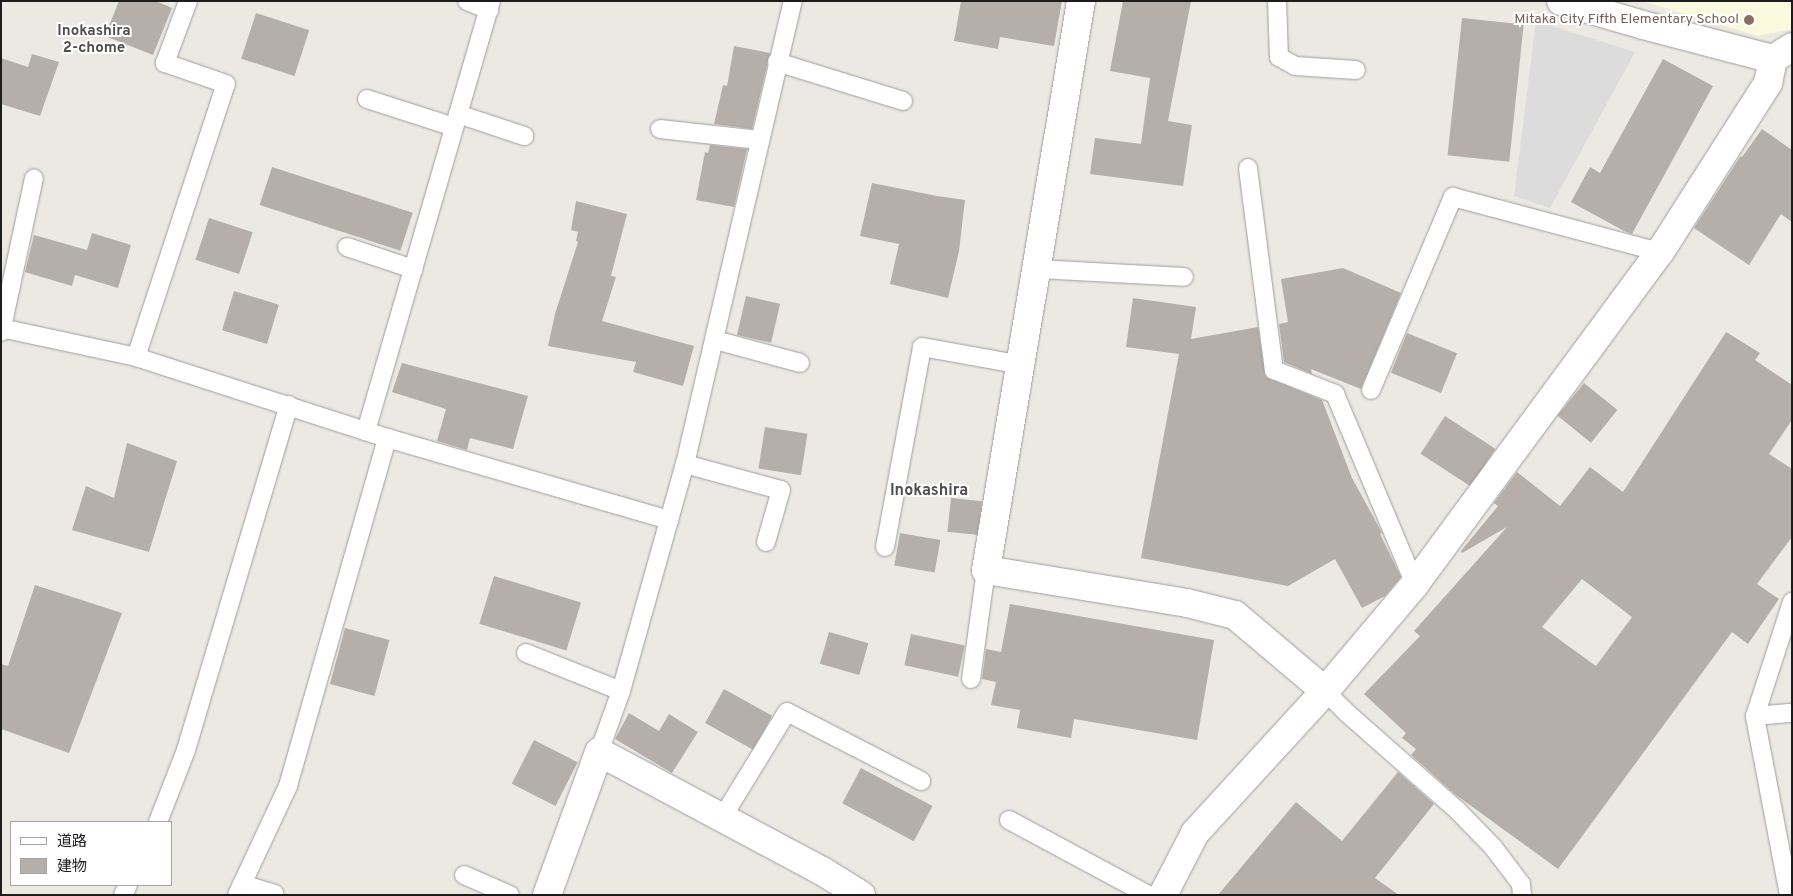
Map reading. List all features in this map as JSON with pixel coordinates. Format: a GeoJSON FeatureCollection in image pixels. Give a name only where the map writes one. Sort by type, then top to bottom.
{"type":"FeatureCollection","features":[{"type":"Feature","properties":{"kind":"street"},"geometry":{"type":"LineString","coordinates":[[1081,1],[1022,365],[986,570],[1187,603],[1235,615],[1325,691]]}},
{"type":"Feature","properties":{"kind":"street"},"geometry":{"type":"LineString","coordinates":[[1163,895],[1195,833],[1325,691],[1415,584],[1660,252],[1768,83],[1782,53],[1643,25],[1562,1]]}},
{"type":"Feature","properties":{"kind":"street"},"geometry":{"type":"LineString","coordinates":[[547,895],[599,752],[861,895]]}},
{"type":"Feature","properties":{"kind":"lane"},"geometry":{"type":"LineString","coordinates":[[136,357],[226,84],[166,63],[188,1]]}},
{"type":"Feature","properties":{"kind":"lane"},"geometry":{"type":"LineString","coordinates":[[366,431],[490,6],[467,1]]}},
{"type":"Feature","properties":{"kind":"lane"},"geometry":{"type":"LineString","coordinates":[[599,752],[621,691],[685,464],[715,340],[777,62],[793,1]]}},
{"type":"Feature","properties":{"kind":"lane"},"geometry":{"type":"LineString","coordinates":[[1277,1],[1279,57],[1295,66],[1356,70]]}},
{"type":"Feature","properties":{"kind":"lane"},"geometry":{"type":"LineString","coordinates":[[777,62],[903,101]]}},
{"type":"Feature","properties":{"kind":"lane"},"geometry":{"type":"LineString","coordinates":[[368,99],[524,136]]}},
{"type":"Feature","properties":{"kind":"lane"},"geometry":{"type":"LineString","coordinates":[[660,129],[759,140]]}},
{"type":"Feature","properties":{"kind":"lane"},"geometry":{"type":"LineString","coordinates":[[1248,168],[1274,370],[1335,394],[1415,584]]}},
{"type":"Feature","properties":{"kind":"lane"},"geometry":{"type":"LineString","coordinates":[[34,178],[2,330],[136,357],[387,438],[669,520]]}},
{"type":"Feature","properties":{"kind":"lane"},"geometry":{"type":"LineString","coordinates":[[1371,390],[1453,196],[1660,252]]}},
{"type":"Feature","properties":{"kind":"lane"},"geometry":{"type":"LineString","coordinates":[[348,247],[413,269]]}},
{"type":"Feature","properties":{"kind":"lane"},"geometry":{"type":"LineString","coordinates":[[1038,269],[1184,277]]}},
{"type":"Feature","properties":{"kind":"lane"},"geometry":{"type":"LineString","coordinates":[[715,340],[800,363]]}},
{"type":"Feature","properties":{"kind":"lane"},"geometry":{"type":"LineString","coordinates":[[885,548],[922,347],[1022,365]]}},
{"type":"Feature","properties":{"kind":"lane"},"geometry":{"type":"LineString","coordinates":[[158,821],[186,750],[289,405]]}},
{"type":"Feature","properties":{"kind":"lane"},"geometry":{"type":"LineString","coordinates":[[275,894],[240,890],[288,786],[387,438]]}},
{"type":"Feature","properties":{"kind":"lane"},"geometry":{"type":"LineString","coordinates":[[685,464],[781,490],[766,542]]}},
{"type":"Feature","properties":{"kind":"lane"},"geometry":{"type":"LineString","coordinates":[[971,680],[986,570]]}},
{"type":"Feature","properties":{"kind":"lane"},"geometry":{"type":"LineString","coordinates":[[1789,895],[1755,716],[1792,602]]}},
{"type":"Feature","properties":{"kind":"lane"},"geometry":{"type":"LineString","coordinates":[[526,653],[621,691]]}},
{"type":"Feature","properties":{"kind":"lane"},"geometry":{"type":"LineString","coordinates":[[1325,691],[1346,713],[1457,810],[1493,847],[1520,884],[1522,895]]}},
{"type":"Feature","properties":{"kind":"lane"},"geometry":{"type":"LineString","coordinates":[[722,818],[787,712],[921,782]]}},
{"type":"Feature","properties":{"kind":"lane"},"geometry":{"type":"LineString","coordinates":[[1755,716],[1792,712]]}},
{"type":"Feature","properties":{"kind":"lane"},"geometry":{"type":"LineString","coordinates":[[1009,820],[1148,895]]}},
{"type":"Feature","properties":{"kind":"lane"},"geometry":{"type":"LineString","coordinates":[[464,875],[510,895]]}},
{"type":"Feature","properties":{"kind":"shaded area","name":"Mitaka City Fifth Elementary School"},"geometry":{"type":"Polygon","coordinates":[[[1642,1],[1792,1],[1792,29],[1758,36],[1642,1]]]}},
{"type":"Feature","properties":{"kind":"shaded area"},"geometry":{"type":"Polygon","coordinates":[[[1536,21],[1635,52],[1550,208],[1514,196],[1536,21]]]}},
{"type":"Feature","properties":{"kind":"building"},"geometry":{"type":"Polygon","coordinates":[[[119,1],[156,1],[172,8],[153,55],[105,36],[119,1]]]}},
{"type":"Feature","properties":{"kind":"building"},"geometry":{"type":"Polygon","coordinates":[[[961,1],[1062,1],[1054,46],[1000,37],[998,49],[954,41],[961,1]]]}},
{"type":"Feature","properties":{"kind":"building"},"geometry":{"type":"Polygon","coordinates":[[[1123,1],[1191,1],[1168,121],[1192,125],[1183,186],[1090,174],[1095,138],[1141,144],[1150,78],[1110,71],[1123,1]]]}},
{"type":"Feature","properties":{"kind":"building"},"geometry":{"type":"Polygon","coordinates":[[[256,13],[309,30],[294,76],[241,59],[256,13]]]}},
{"type":"Feature","properties":{"kind":"building"},"geometry":{"type":"Polygon","coordinates":[[[1462,18],[1524,24],[1509,162],[1448,155],[1462,18]]]}},
{"type":"Feature","properties":{"kind":"building"},"geometry":{"type":"Polygon","coordinates":[[[734,46],[770,53],[752,129],[714,124],[723,85],[727,86],[734,46]]]}},
{"type":"Feature","properties":{"kind":"building"},"geometry":{"type":"Polygon","coordinates":[[[32,54],[59,62],[40,116],[1,104],[1,58],[28,67],[32,54]]]}},
{"type":"Feature","properties":{"kind":"building"},"geometry":{"type":"Polygon","coordinates":[[[1663,59],[1713,86],[1632,234],[1571,202],[1590,167],[1600,173],[1663,59]]]}},
{"type":"Feature","properties":{"kind":"building"},"geometry":{"type":"Polygon","coordinates":[[[1762,129],[1792,150],[1792,222],[1781,214],[1749,265],[1694,228],[1740,157],[1742,157],[1762,129]]]}},
{"type":"Feature","properties":{"kind":"building"},"geometry":{"type":"Polygon","coordinates":[[[710,145],[747,149],[734,207],[696,200],[705,152],[708,153],[710,145]]]}},
{"type":"Feature","properties":{"kind":"building"},"geometry":{"type":"Polygon","coordinates":[[[272,167],[413,213],[400,251],[260,205],[272,167]]]}},
{"type":"Feature","properties":{"kind":"building"},"geometry":{"type":"Polygon","coordinates":[[[872,183],[965,200],[959,251],[948,298],[890,284],[899,244],[860,236],[872,183]]]}},
{"type":"Feature","properties":{"kind":"building"},"geometry":{"type":"Polygon","coordinates":[[[576,201],[627,214],[611,276],[616,277],[602,321],[694,346],[683,386],[633,372],[636,362],[548,346],[555,314],[578,242],[576,241],[578,232],[571,230],[576,201]]]}},
{"type":"Feature","properties":{"kind":"building"},"geometry":{"type":"Polygon","coordinates":[[[209,218],[253,232],[239,274],[195,260],[209,218]]]}},
{"type":"Feature","properties":{"kind":"building"},"geometry":{"type":"Polygon","coordinates":[[[92,233],[131,245],[118,288],[75,275],[72,286],[25,272],[34,235],[87,250],[92,233]]]}},
{"type":"Feature","properties":{"kind":"building"},"geometry":{"type":"Polygon","coordinates":[[[1343,268],[1401,293],[1361,389],[1311,369],[1312,374],[1284,362],[1279,324],[1288,322],[1281,279],[1343,268]]]}},
{"type":"Feature","properties":{"kind":"building"},"geometry":{"type":"Polygon","coordinates":[[[234,291],[279,305],[267,344],[222,330],[234,291]]]}},
{"type":"Feature","properties":{"kind":"building"},"geometry":{"type":"Polygon","coordinates":[[[746,296],[780,304],[771,343],[737,335],[746,296]]]}},
{"type":"Feature","properties":{"kind":"building"},"geometry":{"type":"Polygon","coordinates":[[[1133,298],[1196,307],[1191,339],[1258,327],[1266,377],[1322,400],[1352,478],[1382,533],[1380,534],[1401,577],[1385,596],[1362,608],[1335,559],[1288,586],[1141,558],[1179,354],[1126,347],[1133,298]]]}},
{"type":"Feature","properties":{"kind":"building"},"geometry":{"type":"Polygon","coordinates":[[[1726,332],[1760,353],[1755,360],[1792,385],[1792,420],[1769,454],[1792,469],[1792,537],[1757,584],[1779,599],[1748,644],[1732,632],[1558,869],[1456,795],[1411,755],[1416,749],[1402,738],[1406,733],[1364,694],[1420,636],[1414,631],[1507,527],[1462,553],[1461,551],[1498,506],[1494,503],[1517,472],[1560,506],[1590,467],[1623,492],[1726,332]],[[1582,579],[1542,627],[1596,666],[1632,617],[1582,579]]]}},
{"type":"Feature","properties":{"kind":"building"},"geometry":{"type":"Polygon","coordinates":[[[1407,333],[1457,353],[1441,393],[1391,373],[1407,333]]]}},
{"type":"Feature","properties":{"kind":"building"},"geometry":{"type":"Polygon","coordinates":[[[402,363],[528,396],[513,449],[470,438],[467,450],[437,441],[446,409],[392,392],[402,363]]]}},
{"type":"Feature","properties":{"kind":"building"},"geometry":{"type":"Polygon","coordinates":[[[1584,383],[1617,410],[1591,443],[1558,416],[1584,383]]]}},
{"type":"Feature","properties":{"kind":"building"},"geometry":{"type":"Polygon","coordinates":[[[1445,416],[1495,449],[1471,486],[1420,454],[1445,416]]]}},
{"type":"Feature","properties":{"kind":"building"},"geometry":{"type":"Polygon","coordinates":[[[765,427],[807,434],[801,475],[758,468],[765,427]]]}},
{"type":"Feature","properties":{"kind":"building"},"geometry":{"type":"Polygon","coordinates":[[[127,443],[177,461],[149,552],[72,530],[86,486],[114,498],[127,443]]]}},
{"type":"Feature","properties":{"kind":"building"},"geometry":{"type":"Polygon","coordinates":[[[951,498],[982,501],[978,535],[947,532],[951,498]]]}},
{"type":"Feature","properties":{"kind":"building"},"geometry":{"type":"Polygon","coordinates":[[[900,533],[940,540],[935,573],[894,565],[900,533]]]}},
{"type":"Feature","properties":{"kind":"building"},"geometry":{"type":"Polygon","coordinates":[[[494,576],[581,603],[566,650],[479,624],[494,576]]]}},
{"type":"Feature","properties":{"kind":"building"},"geometry":{"type":"Polygon","coordinates":[[[35,585],[122,613],[69,753],[1,729],[1,664],[8,666],[35,585]]]}},
{"type":"Feature","properties":{"kind":"building"},"geometry":{"type":"Polygon","coordinates":[[[1010,604],[1214,640],[1197,740],[1074,719],[1071,738],[1017,728],[1020,710],[991,705],[996,682],[982,679],[986,649],[1001,652],[1010,604]]]}},
{"type":"Feature","properties":{"kind":"building"},"geometry":{"type":"Polygon","coordinates":[[[345,628],[389,640],[374,696],[330,684],[345,628]]]}},
{"type":"Feature","properties":{"kind":"building"},"geometry":{"type":"Polygon","coordinates":[[[829,632],[868,643],[859,675],[820,664],[829,632]]]}},
{"type":"Feature","properties":{"kind":"building"},"geometry":{"type":"Polygon","coordinates":[[[911,634],[965,645],[958,677],[904,665],[911,634]]]}},
{"type":"Feature","properties":{"kind":"building"},"geometry":{"type":"Polygon","coordinates":[[[724,689],[772,716],[753,750],[705,723],[724,689]]]}},
{"type":"Feature","properties":{"kind":"building"},"geometry":{"type":"Polygon","coordinates":[[[629,713],[659,731],[669,714],[698,732],[672,773],[615,739],[629,713]]]}},
{"type":"Feature","properties":{"kind":"building"},"geometry":{"type":"Polygon","coordinates":[[[534,740],[578,762],[555,806],[512,784],[534,740]]]}},
{"type":"Feature","properties":{"kind":"building"},"geometry":{"type":"Polygon","coordinates":[[[861,768],[933,806],[914,841],[842,803],[861,768]]]}},
{"type":"Feature","properties":{"kind":"building"},"geometry":{"type":"Polygon","coordinates":[[[1398,772],[1434,804],[1375,878],[1399,895],[1218,895],[1296,802],[1342,841],[1398,772]]]}},
{"type":"Feature","properties":{"kind":"place","name":"Mitaka City Fifth Elementary School"},"geometry":{"type":"Point","coordinates":[1749,20]}},
{"type":"Feature","properties":{"kind":"district","name":"Inokashira 2-chome"},"geometry":{"type":"Point","coordinates":[94,40]}},
{"type":"Feature","properties":{"kind":"district","name":"Inokashira"},"geometry":{"type":"Point","coordinates":[929,491]}}]}
